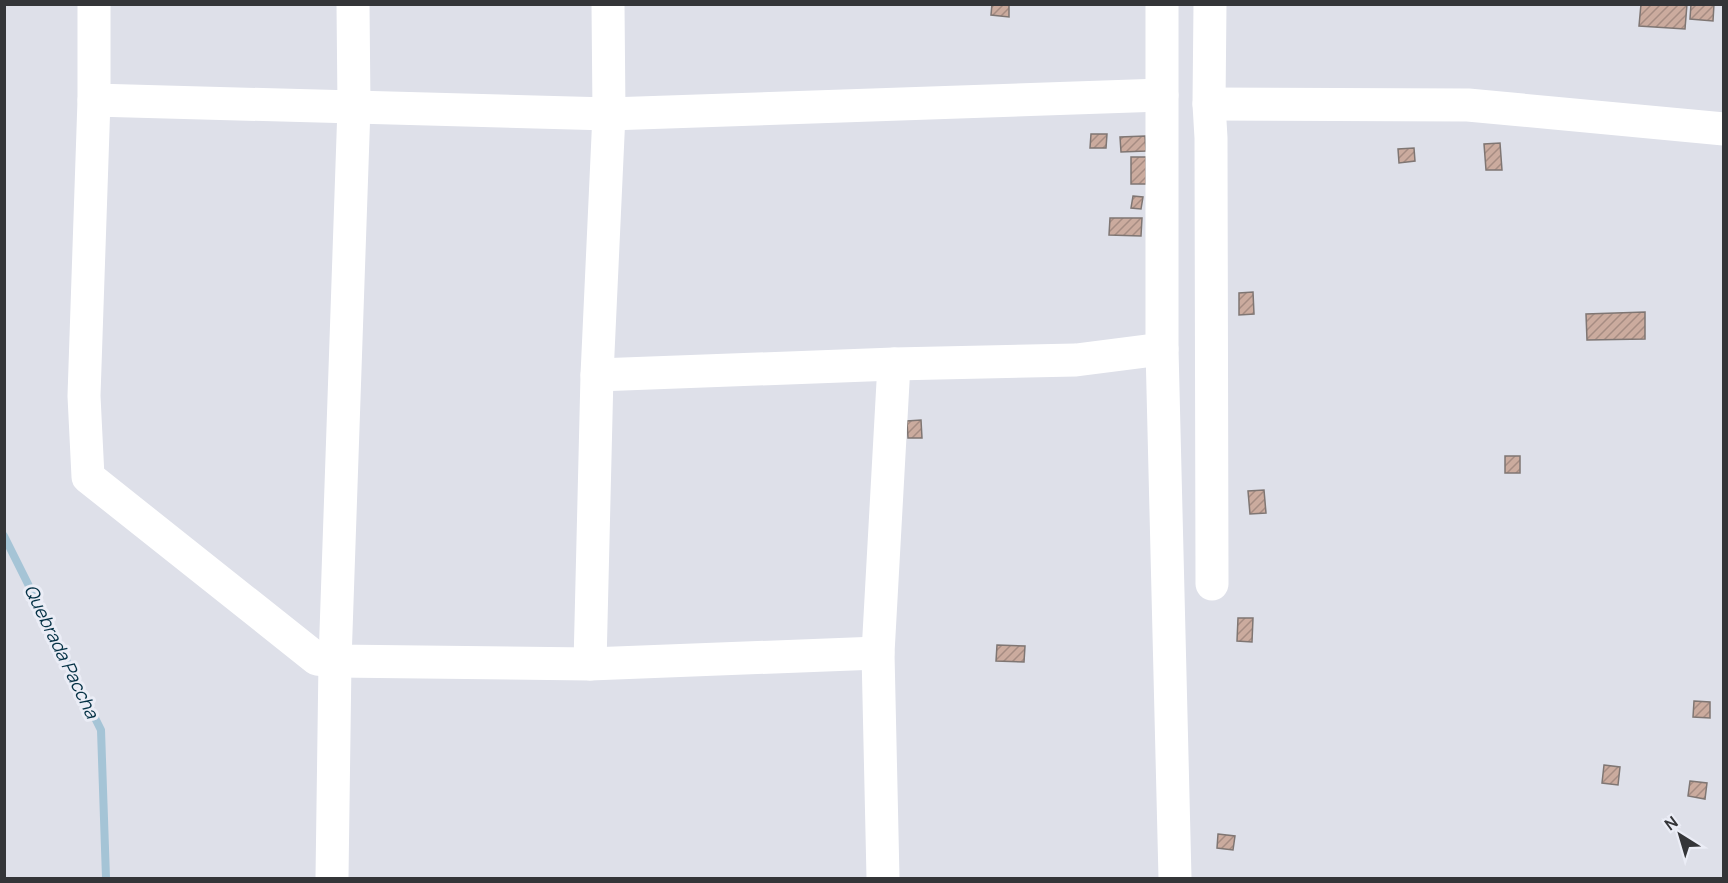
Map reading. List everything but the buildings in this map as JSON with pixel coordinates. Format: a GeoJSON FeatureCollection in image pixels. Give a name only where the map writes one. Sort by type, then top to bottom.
{"type":"FeatureCollection","features":[{"type":"Feature","properties":{"kind":"street"},"geometry":{"type":"LineString","coordinates":[[94,4],[94,100],[84,396],[88,477],[317,659],[590,664],[878,653]]}},
{"type":"Feature","properties":{"kind":"street"},"geometry":{"type":"LineString","coordinates":[[332,879],[335,661],[354,107],[353,4]]}},
{"type":"Feature","properties":{"kind":"street"},"geometry":{"type":"LineString","coordinates":[[590,664],[597,375],[609,114],[608,4]]}},
{"type":"Feature","properties":{"kind":"street"},"geometry":{"type":"LineString","coordinates":[[1162,4],[1162,349],[1175,879]]}},
{"type":"Feature","properties":{"kind":"street"},"geometry":{"type":"LineString","coordinates":[[1210,4],[1212,584]]}},
{"type":"Feature","properties":{"kind":"street"},"geometry":{"type":"LineString","coordinates":[[94,100],[609,114],[1162,95]]}},
{"type":"Feature","properties":{"kind":"street"},"geometry":{"type":"LineString","coordinates":[[1209,104],[1468,105],[1724,129]]}},
{"type":"Feature","properties":{"kind":"street"},"geometry":{"type":"LineString","coordinates":[[597,375],[1076,360],[1162,349]]}},
{"type":"Feature","properties":{"kind":"street"},"geometry":{"type":"LineString","coordinates":[[883,879],[878,653],[894,364]]}},
{"type":"Feature","properties":{"kind":"waterway","name":"Quebrada Paccha"},"geometry":{"type":"LineString","coordinates":[[4,536],[101,730],[106,878]]}}]}
